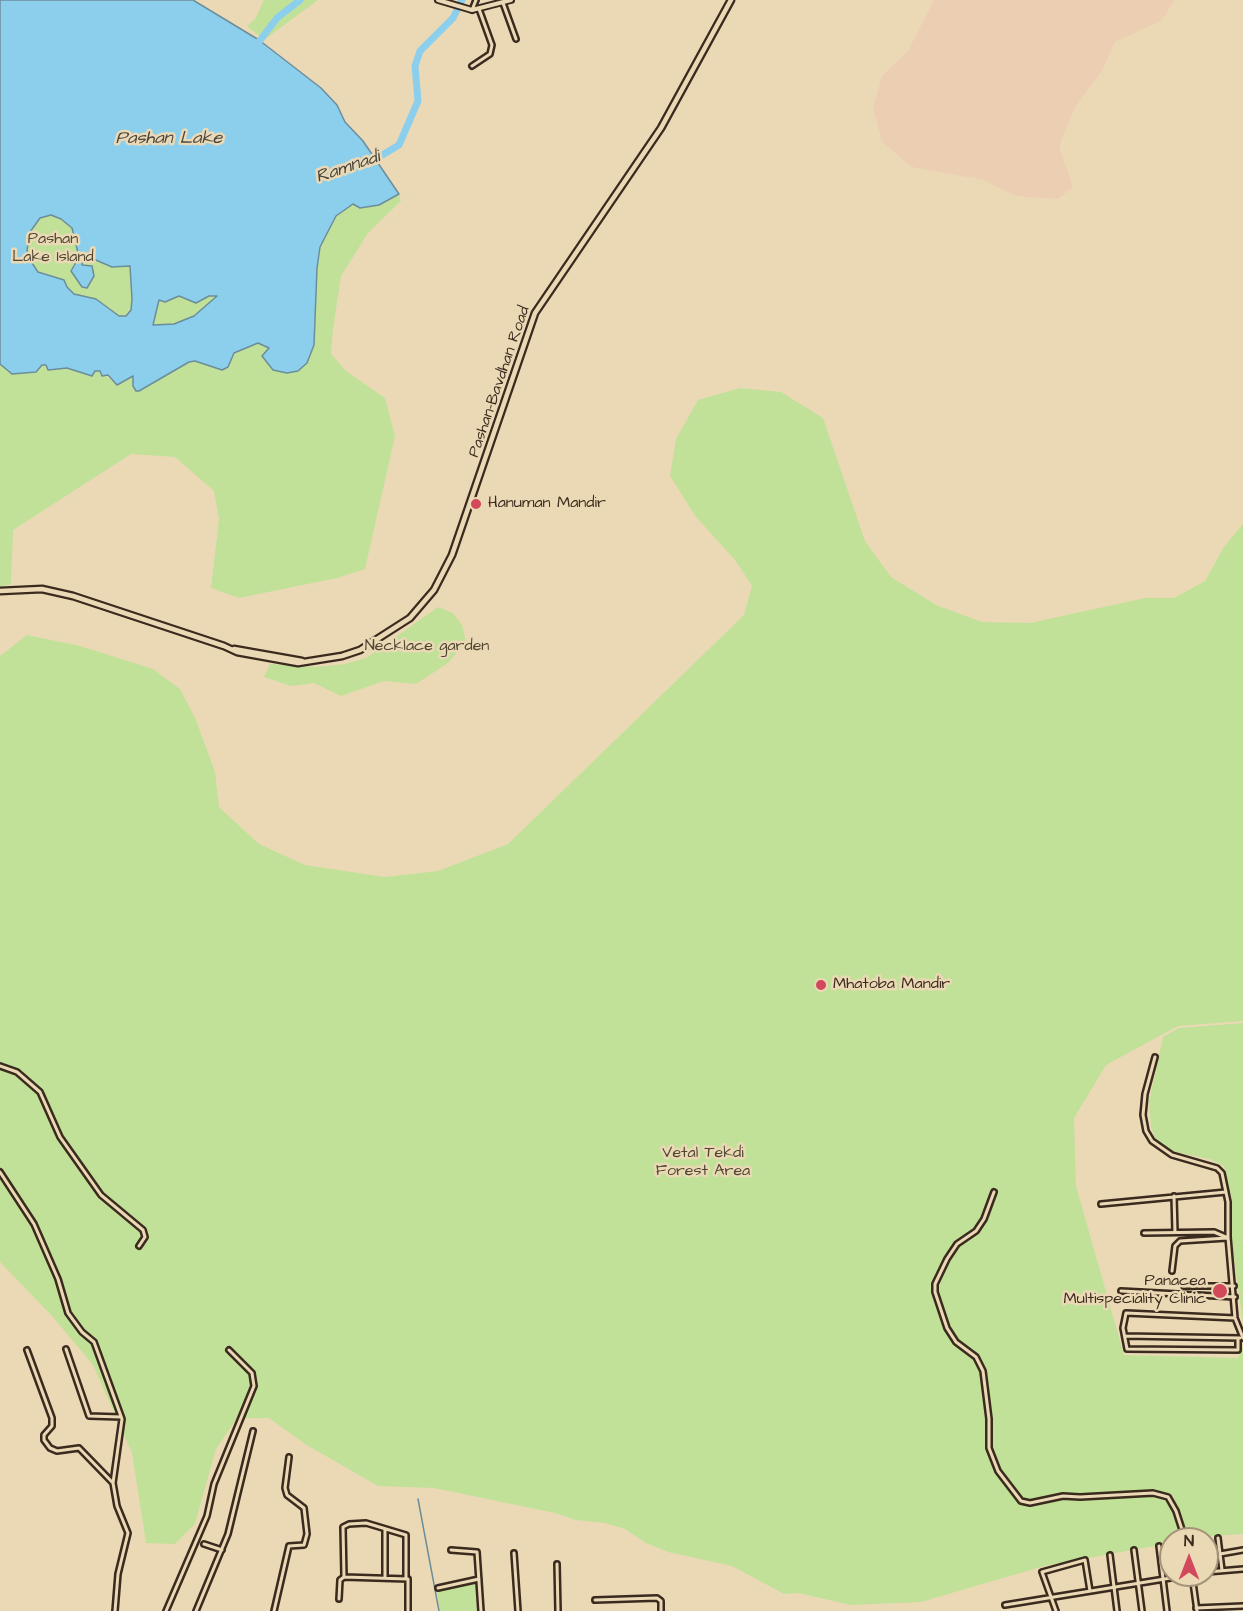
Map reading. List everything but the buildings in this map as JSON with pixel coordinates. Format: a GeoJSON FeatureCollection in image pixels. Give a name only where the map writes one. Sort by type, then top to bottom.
{"type":"FeatureCollection","features":[{"type":"Feature","properties":{"kind":"main road","name":"Pashan-Bavdhan Road"},"geometry":{"type":"LineString","coordinates":[[0,591],[42,589],[73,596],[234,649],[302,661],[342,656],[377,641],[418,611],[434,590],[452,555],[535,313],[661,128],[731,0]]}},
{"type":"Feature","properties":{"kind":"street"},"geometry":{"type":"LineString","coordinates":[[470,9],[476,0]]}},
{"type":"Feature","properties":{"kind":"street"},"geometry":{"type":"LineString","coordinates":[[440,1],[470,9],[479,9],[511,0]]}},
{"type":"Feature","properties":{"kind":"street"},"geometry":{"type":"LineString","coordinates":[[503,3],[516,39]]}},
{"type":"Feature","properties":{"kind":"street"},"geometry":{"type":"LineString","coordinates":[[472,66],[490,54],[492,45],[479,9]]}},
{"type":"Feature","properties":{"kind":"street"},"geometry":{"type":"LineString","coordinates":[[1155,1057],[1145,1094],[1143,1115],[1148,1136],[1172,1155],[1220,1170],[1226,1191],[1235,1318],[1241,1338],[1238,1350],[1127,1349],[1126,1313],[1235,1318]]}},
{"type":"Feature","properties":{"kind":"street"},"geometry":{"type":"LineString","coordinates":[[0,1066],[17,1072],[40,1092],[60,1137],[95,1188],[108,1202],[143,1230],[146,1238],[139,1246]]}},
{"type":"Feature","properties":{"kind":"street"},"geometry":{"type":"LineString","coordinates":[[0,1172],[34,1224],[58,1279],[68,1313],[82,1332],[94,1342],[121,1417],[122,1428],[113,1483],[117,1506],[128,1528],[118,1574],[115,1611]]}},
{"type":"Feature","properties":{"kind":"street"},"geometry":{"type":"LineString","coordinates":[[1101,1204],[1226,1191]]}},
{"type":"Feature","properties":{"kind":"street"},"geometry":{"type":"LineString","coordinates":[[994,1192],[984,1219],[976,1230],[957,1244],[947,1259],[935,1284],[935,1292],[947,1328],[956,1342],[976,1357],[983,1371],[989,1419],[989,1448],[998,1471],[1022,1501],[1030,1503],[1063,1496],[1153,1493],[1168,1497],[1181,1527]]}},
{"type":"Feature","properties":{"kind":"street"},"geometry":{"type":"LineString","coordinates":[[1174,1197],[1175,1232]]}},
{"type":"Feature","properties":{"kind":"street"},"geometry":{"type":"LineString","coordinates":[[1144,1233],[1214,1232],[1228,1238]]}},
{"type":"Feature","properties":{"kind":"street"},"geometry":{"type":"LineString","coordinates":[[1172,1270],[1175,1246],[1180,1241],[1228,1238]]}},
{"type":"Feature","properties":{"kind":"street"},"geometry":{"type":"LineString","coordinates":[[1184,1286],[1234,1286]]}},
{"type":"Feature","properties":{"kind":"street"},"geometry":{"type":"LineString","coordinates":[[1121,1292],[1235,1297]]}},
{"type":"Feature","properties":{"kind":"street"},"geometry":{"type":"LineString","coordinates":[[1125,1335],[1241,1338]]}},
{"type":"Feature","properties":{"kind":"street"},"geometry":{"type":"LineString","coordinates":[[66,1348],[89,1416],[121,1417]]}},
{"type":"Feature","properties":{"kind":"street"},"geometry":{"type":"LineString","coordinates":[[27,1350],[52,1418],[52,1426],[44,1435],[44,1440],[53,1450],[80,1448],[113,1483]]}},
{"type":"Feature","properties":{"kind":"street"},"geometry":{"type":"LineString","coordinates":[[166,1611],[207,1516],[214,1484],[254,1386],[252,1373],[229,1350]]}},
{"type":"Feature","properties":{"kind":"street"},"geometry":{"type":"LineString","coordinates":[[196,1611],[222,1550],[240,1492],[244,1461],[253,1431]]}},
{"type":"Feature","properties":{"kind":"street"},"geometry":{"type":"LineString","coordinates":[[274,1611],[289,1546],[304,1545],[307,1534],[304,1508],[287,1495],[285,1488],[289,1456]]}},
{"type":"Feature","properties":{"kind":"street"},"geometry":{"type":"LineString","coordinates":[[339,1599],[340,1580],[344,1577],[343,1527],[358,1522],[406,1535],[408,1611]]}},
{"type":"Feature","properties":{"kind":"street"},"geometry":{"type":"LineString","coordinates":[[385,1529],[385,1579]]}},
{"type":"Feature","properties":{"kind":"street"},"geometry":{"type":"LineString","coordinates":[[204,1544],[222,1550]]}},
{"type":"Feature","properties":{"kind":"street"},"geometry":{"type":"LineString","coordinates":[[1158,1546],[1159,1553]]}},
{"type":"Feature","properties":{"kind":"street"},"geometry":{"type":"LineString","coordinates":[[1219,1546],[1222,1570]]}},
{"type":"Feature","properties":{"kind":"street"},"geometry":{"type":"LineString","coordinates":[[451,1550],[477,1550],[481,1611]]}},
{"type":"Feature","properties":{"kind":"street"},"geometry":{"type":"LineString","coordinates":[[1134,1550],[1142,1611]]}},
{"type":"Feature","properties":{"kind":"street"},"geometry":{"type":"LineString","coordinates":[[1220,1554],[1243,1550]]}},
{"type":"Feature","properties":{"kind":"street"},"geometry":{"type":"LineString","coordinates":[[514,1553],[518,1611]]}},
{"type":"Feature","properties":{"kind":"street"},"geometry":{"type":"LineString","coordinates":[[1110,1555],[1117,1611]]}},
{"type":"Feature","properties":{"kind":"street"},"geometry":{"type":"LineString","coordinates":[[1056,1611],[1042,1572],[1085,1560],[1090,1591]]}},
{"type":"Feature","properties":{"kind":"street"},"geometry":{"type":"LineString","coordinates":[[557,1564],[558,1611]]}},
{"type":"Feature","properties":{"kind":"street"},"geometry":{"type":"LineString","coordinates":[[1219,1570],[1243,1569]]}},
{"type":"Feature","properties":{"kind":"street"},"geometry":{"type":"LineString","coordinates":[[344,1577],[407,1579]]}},
{"type":"Feature","properties":{"kind":"street"},"geometry":{"type":"LineString","coordinates":[[438,1588],[479,1579]]}},
{"type":"Feature","properties":{"kind":"street"},"geometry":{"type":"LineString","coordinates":[[1005,1605],[1159,1580]]}},
{"type":"Feature","properties":{"kind":"street"},"geometry":{"type":"LineString","coordinates":[[1164,1587],[1167,1611]]}},
{"type":"Feature","properties":{"kind":"street"},"geometry":{"type":"LineString","coordinates":[[1192,1587],[1196,1610],[1243,1606]]}},
{"type":"Feature","properties":{"kind":"street"},"geometry":{"type":"LineString","coordinates":[[595,1600],[659,1599],[661,1611]]}},
{"type":"Feature","properties":{"kind":"shaded area"},"geometry":{"type":"Polygon","coordinates":[[[934,0],[1175,0],[1161,21],[1115,42],[1102,71],[1075,107],[1059,147],[1073,187],[1058,199],[1016,196],[983,180],[912,167],[882,142],[873,108],[882,76],[908,51],[934,0]]]}},
{"type":"Feature","properties":{"kind":"green space"},"geometry":{"type":"Polygon","coordinates":[[[264,0],[318,0],[264,40],[247,26],[255,19],[264,0]]]}},
{"type":"Feature","properties":{"kind":"green space"},"geometry":{"type":"Polygon","coordinates":[[[399,194],[401,201],[368,233],[341,276],[333,329],[331,354],[346,371],[385,398],[395,436],[365,569],[337,578],[239,598],[211,588],[219,519],[214,491],[175,457],[131,454],[13,530],[11,584],[0,587],[0,364],[12,374],[36,372],[42,365],[46,365],[48,370],[67,368],[92,376],[95,371],[100,371],[117,385],[133,376],[135,382],[143,387],[189,362],[195,361],[222,370],[228,367],[234,353],[258,343],[270,348],[314,345],[320,247],[335,216],[353,204],[361,208],[379,205],[399,194]]]}},
{"type":"Feature","properties":{"kind":"green space","name":"Pashan Lake Island"},"geometry":{"type":"Polygon","coordinates":[[[51,215],[64,220],[72,228],[79,257],[74,269],[87,267],[81,263],[84,255],[108,266],[130,266],[132,299],[131,310],[126,316],[119,316],[96,299],[74,294],[64,280],[38,271],[30,260],[27,250],[30,232],[40,218],[51,215]]]}},
{"type":"Feature","properties":{"kind":"green space"},"geometry":{"type":"Polygon","coordinates":[[[218,295],[194,316],[174,324],[153,326],[159,299],[165,302],[179,296],[193,300],[218,295]]]}},
{"type":"Feature","properties":{"kind":"green space","name":"Vetal Tekdi Forest Area"},"geometry":{"type":"Polygon","coordinates":[[[740,388],[781,392],[823,418],[865,541],[891,577],[936,605],[982,622],[1030,623],[1145,598],[1174,598],[1205,581],[1224,547],[1243,524],[1243,1021],[1178,1026],[1106,1065],[1074,1118],[1076,1186],[1124,1355],[1238,1358],[1243,1347],[1243,1534],[1219,1536],[1219,1527],[1159,1527],[1159,1545],[1044,1566],[921,1602],[851,1605],[798,1593],[784,1594],[732,1566],[668,1552],[646,1543],[625,1529],[605,1523],[576,1520],[555,1513],[434,1488],[378,1486],[305,1444],[269,1418],[237,1418],[216,1449],[195,1524],[175,1544],[146,1543],[132,1453],[93,1365],[53,1317],[0,1262],[0,656],[27,635],[80,646],[153,669],[180,689],[196,720],[215,772],[219,807],[259,844],[305,865],[385,877],[438,871],[508,844],[744,615],[752,586],[735,560],[696,517],[670,476],[676,439],[698,400],[740,388]]]}},
{"type":"Feature","properties":{"kind":"green space","name":"Necklace garden"},"geometry":{"type":"Polygon","coordinates":[[[438,607],[453,613],[462,625],[466,642],[448,663],[416,684],[384,681],[341,696],[314,683],[291,686],[264,677],[270,664],[316,667],[345,664],[366,658],[438,607]]]}},
{"type":"Feature","properties":{"kind":"green space"},"geometry":{"type":"Polygon","coordinates":[[[1243,1023],[1243,1323],[1231,1237],[1231,1200],[1224,1166],[1209,1159],[1175,1152],[1156,1140],[1151,1127],[1149,1102],[1163,1037],[1179,1028],[1243,1023]]]}},
{"type":"Feature","properties":{"kind":"green space"},"geometry":{"type":"Polygon","coordinates":[[[473,1583],[476,1586],[477,1611],[440,1611],[437,1591],[473,1583]]]}},
{"type":"Feature","properties":{"kind":"water","name":"Pashan Lake"},"geometry":{"type":"Polygon","coordinates":[[[0,0],[193,0],[259,40],[321,88],[337,105],[345,122],[363,141],[399,194],[379,205],[360,208],[353,204],[336,216],[320,247],[314,345],[307,363],[298,371],[287,373],[273,370],[262,356],[269,348],[258,343],[234,353],[228,367],[222,370],[195,361],[189,362],[139,391],[136,391],[133,386],[133,376],[117,385],[108,375],[102,376],[100,371],[95,371],[92,376],[67,368],[48,370],[46,365],[42,365],[36,372],[12,374],[0,364],[0,0]],[[51,215],[40,218],[30,232],[27,250],[38,272],[64,280],[74,294],[96,299],[119,316],[126,316],[131,310],[132,299],[130,266],[112,267],[84,255],[82,265],[92,266],[94,276],[87,288],[82,287],[71,271],[79,257],[72,228],[61,219],[51,215]],[[179,296],[165,302],[159,300],[153,325],[174,324],[194,316],[217,296],[209,296],[196,303],[179,296]]]}},
{"type":"Feature","properties":{"kind":"waterway","name":"Ramnadi"},"geometry":{"type":"LineString","coordinates":[[255,47],[277,18],[300,0]]}},
{"type":"Feature","properties":{"kind":"waterway","name":"Ramnadi"},"geometry":{"type":"LineString","coordinates":[[369,163],[399,145],[418,101],[415,66],[420,51],[453,18],[462,0]]}},
{"type":"Feature","properties":{"kind":"waterway"},"geometry":{"type":"LineString","coordinates":[[418,1499],[439,1611]]}},
{"type":"Feature","properties":{"kind":"place","name":"Hanuman Mandir"},"geometry":{"type":"Point","coordinates":[476,504]}},
{"type":"Feature","properties":{"kind":"place","name":"Mhatoba Mandir"},"geometry":{"type":"Point","coordinates":[821,985]}},
{"type":"Feature","properties":{"kind":"place","name":"Panacea Multispeciality Clinic"},"geometry":{"type":"Point","coordinates":[1220,1291]}}]}
